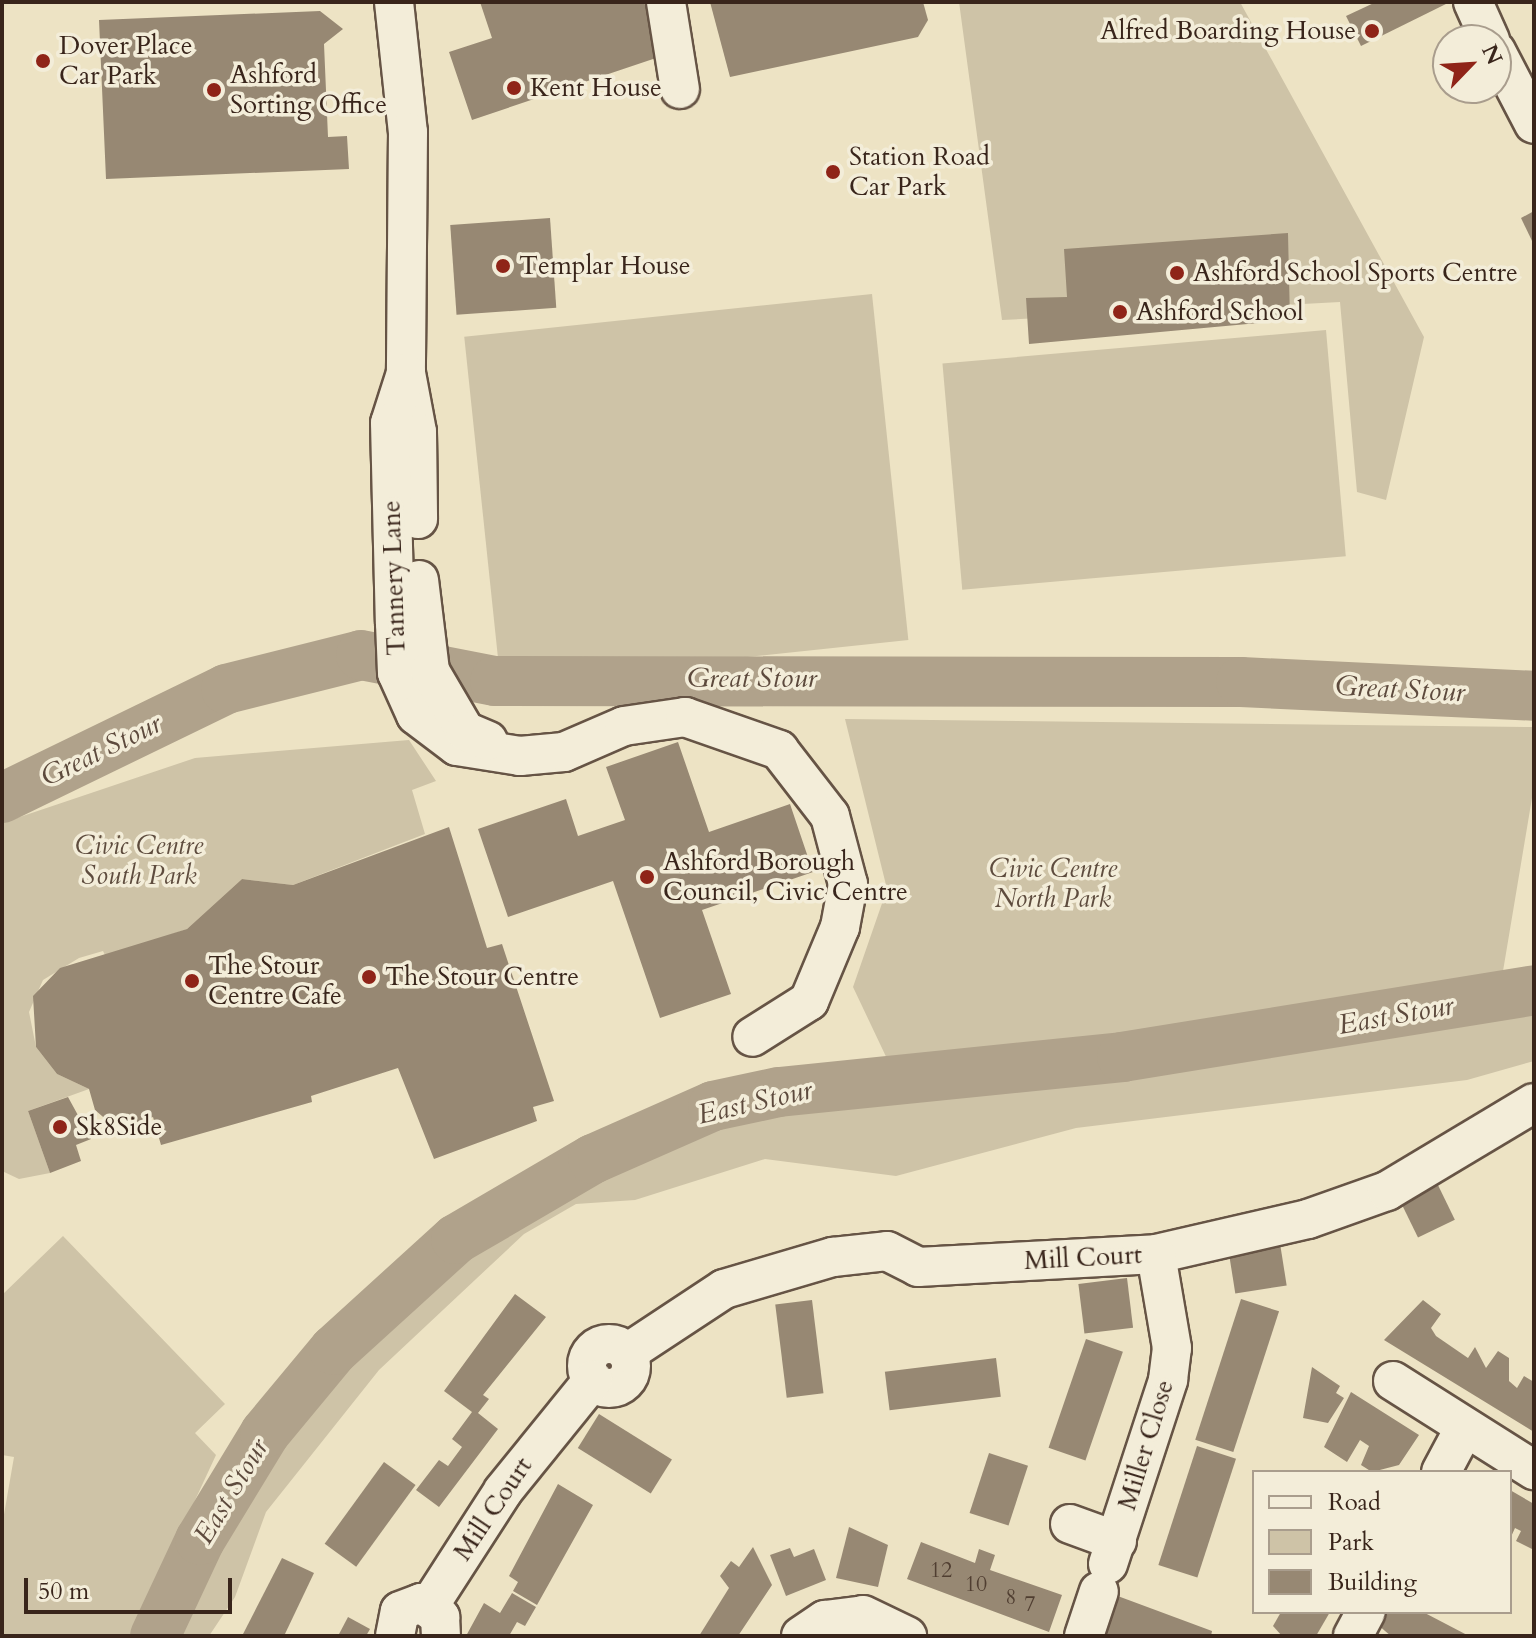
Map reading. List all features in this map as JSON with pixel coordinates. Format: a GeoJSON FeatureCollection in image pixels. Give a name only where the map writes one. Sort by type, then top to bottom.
{"type":"FeatureCollection","features":[{"type":"Feature","properties":{"kind":"street","name":"Tannery Lane"},"geometry":{"type":"LineString","coordinates":[[394,2],[408,132],[406,373],[390,423],[414,672],[465,731],[520,756],[564,752],[624,726],[685,717],[779,750],[812,787],[845,855],[840,927],[809,1001],[752,1037]]}},
{"type":"Feature","properties":{"kind":"street"},"geometry":{"type":"LineString","coordinates":[[666,2],[680,89]]}},
{"type":"Feature","properties":{"kind":"street"},"geometry":{"type":"LineString","coordinates":[[1473,2],[1483,24]]}},
{"type":"Feature","properties":{"kind":"street"},"geometry":{"type":"LineString","coordinates":[[1512,82],[1534,124]]}},
{"type":"Feature","properties":{"kind":"street","name":"Mill Court"},"geometry":{"type":"LineString","coordinates":[[395,1636],[400,1611],[435,1621],[503,1491],[593,1380],[620,1385],[632,1367],[627,1353],[724,1289],[833,1257],[887,1251],[918,1267],[1156,1254],[1377,1195],[1534,1103]]}},
{"type":"Feature","properties":{"kind":"street","name":"Miller Close"},"geometry":{"type":"LineString","coordinates":[[1070,1524],[1108,1565],[1168,1380],[1172,1348],[1156,1254]]}},
{"type":"Feature","properties":{"kind":"street"},"geometry":{"type":"LineString","coordinates":[[1393,1381],[1464,1429],[1534,1470]]}},
{"type":"Feature","properties":{"kind":"street"},"geometry":{"type":"LineString","coordinates":[[1442,1470],[1464,1429]]}},
{"type":"Feature","properties":{"kind":"street"},"geometry":{"type":"LineString","coordinates":[[1084,1636],[1108,1565]]}},
{"type":"Feature","properties":{"kind":"street"},"geometry":{"type":"LineString","coordinates":[[1353,1636],[1365,1614]]}},
{"type":"Feature","properties":{"kind":"street"},"geometry":{"type":"LineString","coordinates":[[801,1636],[825,1620],[863,1615],[907,1636]]}},
{"type":"Feature","properties":{"kind":"green space"},"geometry":{"type":"Polygon","coordinates":[[[959,2],[1240,2],[1424,337],[1386,500],[1357,492],[1340,302],[1002,320],[959,2]]]}},
{"type":"Feature","properties":{"kind":"green space"},"geometry":{"type":"Polygon","coordinates":[[[872,294],[908,640],[501,683],[464,337],[872,294]]]}},
{"type":"Feature","properties":{"kind":"green space"},"geometry":{"type":"Polygon","coordinates":[[[1326,330],[1346,556],[962,590],[942,364],[1326,330]]]}},
{"type":"Feature","properties":{"kind":"green space","name":"Civic Centre North Park"},"geometry":{"type":"Polygon","coordinates":[[[845,719],[1534,727],[1534,786],[1499,995],[890,1065],[853,987],[887,889],[845,719]]]}},
{"type":"Feature","properties":{"kind":"green space","name":"Civic Centre South Park"},"geometry":{"type":"Polygon","coordinates":[[[409,740],[436,781],[412,790],[425,834],[293,885],[242,879],[187,929],[106,957],[103,951],[79,958],[43,980],[29,1012],[36,1047],[57,1074],[89,1089],[28,1111],[50,1173],[19,1179],[2,1171],[2,823],[195,758],[409,740]]]}},
{"type":"Feature","properties":{"kind":"green space"},"geometry":{"type":"Polygon","coordinates":[[[1534,1003],[1534,1061],[1467,1080],[1076,1128],[896,1176],[765,1159],[635,1200],[576,1204],[524,1234],[379,1370],[266,1512],[235,1597],[209,1636],[157,1636],[168,1601],[236,1483],[334,1350],[490,1217],[701,1111],[818,1085],[1257,1045],[1534,1003]]]}},
{"type":"Feature","properties":{"kind":"green space"},"geometry":{"type":"Polygon","coordinates":[[[63,1236],[225,1404],[195,1433],[216,1455],[132,1636],[2,1636],[2,1526],[14,1457],[2,1455],[2,1295],[63,1236]]]}},
{"type":"Feature","properties":{"kind":"building","name":"Kent House"},"geometry":{"type":"Polygon","coordinates":[[[480,2],[644,2],[662,56],[472,120],[449,52],[492,38],[480,2]]]}},
{"type":"Feature","properties":{"kind":"building"},"geometry":{"type":"Polygon","coordinates":[[[710,2],[923,2],[928,20],[918,37],[730,77],[710,2]]]}},
{"type":"Feature","properties":{"kind":"building","name":"Alfred Boarding House"},"geometry":{"type":"Polygon","coordinates":[[[1376,2],[1450,2],[1361,46],[1346,16],[1376,2]]]}},
{"type":"Feature","properties":{"kind":"building","name":"Ashford Sorting Office"},"geometry":{"type":"Polygon","coordinates":[[[320,11],[343,29],[324,44],[328,137],[347,136],[349,169],[106,179],[99,20],[320,11]]]}},
{"type":"Feature","properties":{"kind":"building"},"geometry":{"type":"Polygon","coordinates":[[[1534,211],[1534,245],[1521,218],[1534,211]]]}},
{"type":"Feature","properties":{"kind":"building","name":"Templar House"},"geometry":{"type":"Polygon","coordinates":[[[550,218],[556,308],[457,315],[450,225],[550,218]]]}},
{"type":"Feature","properties":{"kind":"building","name":"Ashford School Sports Centre"},"geometry":{"type":"Polygon","coordinates":[[[1288,233],[1290,320],[1029,344],[1026,298],[1067,297],[1064,249],[1288,233]]]}},
{"type":"Feature","properties":{"kind":"building","name":"Ashford Borough Council, Civic Centre"},"geometry":{"type":"Polygon","coordinates":[[[678,742],[709,832],[790,804],[813,872],[702,910],[731,994],[660,1018],[613,881],[508,917],[478,829],[566,799],[578,836],[625,820],[606,767],[678,742]]]}},
{"type":"Feature","properties":{"kind":"building","name":"The Stour Centre"},"geometry":{"type":"Polygon","coordinates":[[[449,827],[487,948],[502,944],[554,1101],[533,1107],[537,1121],[434,1159],[398,1068],[311,1096],[312,1102],[161,1145],[153,1117],[129,1127],[109,1122],[95,1110],[89,1089],[57,1074],[36,1047],[33,996],[60,968],[187,929],[242,879],[293,885],[449,827]]]}},
{"type":"Feature","properties":{"kind":"building","name":"Sk8Side"},"geometry":{"type":"Polygon","coordinates":[[[68,1097],[91,1139],[76,1145],[81,1161],[50,1173],[28,1111],[68,1097]]]}},
{"type":"Feature","properties":{"kind":"building"},"geometry":{"type":"Polygon","coordinates":[[[1436,1181],[1455,1220],[1418,1238],[1399,1199],[1436,1181]]]}},
{"type":"Feature","properties":{"kind":"building"},"geometry":{"type":"Polygon","coordinates":[[[1279,1237],[1287,1285],[1235,1294],[1228,1245],[1279,1237]]]}},
{"type":"Feature","properties":{"kind":"building"},"geometry":{"type":"Polygon","coordinates":[[[1127,1278],[1133,1328],[1084,1334],[1078,1284],[1127,1278]]]}},
{"type":"Feature","properties":{"kind":"building"},"geometry":{"type":"Polygon","coordinates":[[[515,1294],[546,1317],[483,1395],[489,1399],[478,1413],[498,1429],[439,1507],[416,1490],[439,1460],[448,1466],[462,1447],[452,1439],[472,1412],[444,1391],[515,1294]]]}},
{"type":"Feature","properties":{"kind":"building"},"geometry":{"type":"Polygon","coordinates":[[[1241,1299],[1279,1311],[1233,1452],[1195,1440],[1241,1299]]]}},
{"type":"Feature","properties":{"kind":"building"},"geometry":{"type":"Polygon","coordinates":[[[812,1300],[823,1393],[787,1398],[775,1305],[812,1300]]]}},
{"type":"Feature","properties":{"kind":"building"},"geometry":{"type":"Polygon","coordinates":[[[1423,1300],[1441,1314],[1431,1328],[1436,1336],[1468,1358],[1475,1347],[1486,1368],[1498,1351],[1509,1358],[1509,1381],[1517,1388],[1524,1376],[1534,1382],[1534,1432],[1384,1340],[1423,1300]]]}},
{"type":"Feature","properties":{"kind":"building"},"geometry":{"type":"Polygon","coordinates":[[[1086,1339],[1123,1352],[1085,1460],[1049,1448],[1086,1339]]]}},
{"type":"Feature","properties":{"kind":"building"},"geometry":{"type":"Polygon","coordinates":[[[996,1358],[1001,1397],[890,1410],[885,1372],[996,1358]]]}},
{"type":"Feature","properties":{"kind":"building"},"geometry":{"type":"Polygon","coordinates":[[[1312,1367],[1340,1386],[1336,1393],[1344,1398],[1328,1423],[1303,1418],[1312,1367]]]}},
{"type":"Feature","properties":{"kind":"building"},"geometry":{"type":"Polygon","coordinates":[[[1351,1392],[1419,1435],[1399,1465],[1380,1470],[1369,1470],[1361,1465],[1369,1446],[1360,1440],[1347,1462],[1324,1447],[1351,1392]]]}},
{"type":"Feature","properties":{"kind":"building"},"geometry":{"type":"Polygon","coordinates":[[[599,1414],[672,1460],[651,1493],[578,1448],[599,1414]]]}},
{"type":"Feature","properties":{"kind":"building"},"geometry":{"type":"Polygon","coordinates":[[[1197,1446],[1236,1459],[1197,1578],[1158,1565],[1197,1446]]]}},
{"type":"Feature","properties":{"kind":"building"},"geometry":{"type":"Polygon","coordinates":[[[989,1453],[1028,1466],[1009,1526],[970,1513],[989,1453]]]}},
{"type":"Feature","properties":{"kind":"building"},"geometry":{"type":"Polygon","coordinates":[[[384,1462],[416,1485],[356,1567],[325,1544],[384,1462]]]}},
{"type":"Feature","properties":{"kind":"building"},"geometry":{"type":"Polygon","coordinates":[[[558,1484],[593,1505],[537,1605],[513,1591],[518,1582],[509,1576],[558,1484]]]}},
{"type":"Feature","properties":{"kind":"building"},"geometry":{"type":"Polygon","coordinates":[[[1512,1491],[1534,1504],[1532,1549],[1516,1541],[1521,1531],[1515,1528],[1512,1535],[1512,1491]]]}},
{"type":"Feature","properties":{"kind":"building"},"geometry":{"type":"Polygon","coordinates":[[[849,1527],[888,1545],[878,1587],[836,1578],[849,1527]]]}},
{"type":"Feature","properties":{"kind":"building"},"geometry":{"type":"Polygon","coordinates":[[[921,1542],[975,1563],[979,1549],[995,1555],[990,1570],[1062,1595],[1049,1632],[907,1579],[921,1542]]]}},
{"type":"Feature","properties":{"kind":"building"},"geometry":{"type":"Polygon","coordinates":[[[753,1547],[772,1585],[738,1636],[699,1636],[729,1588],[720,1576],[731,1561],[739,1567],[753,1547]]]}},
{"type":"Feature","properties":{"kind":"building"},"geometry":{"type":"Polygon","coordinates":[[[790,1548],[794,1557],[814,1549],[826,1580],[786,1596],[770,1555],[790,1548]]]}},
{"type":"Feature","properties":{"kind":"building"},"geometry":{"type":"Polygon","coordinates":[[[282,1558],[314,1573],[284,1636],[242,1636],[282,1558]]]}},
{"type":"Feature","properties":{"kind":"building"},"geometry":{"type":"Polygon","coordinates":[[[512,1593],[536,1607],[525,1626],[517,1622],[509,1636],[466,1636],[484,1603],[500,1613],[512,1593]]]}},
{"type":"Feature","properties":{"kind":"building"},"geometry":{"type":"Polygon","coordinates":[[[1115,1595],[1212,1631],[1211,1636],[1101,1635],[1115,1595]]]}},
{"type":"Feature","properties":{"kind":"building"},"geometry":{"type":"Polygon","coordinates":[[[1280,1614],[1329,1614],[1316,1636],[1282,1636],[1273,1626],[1280,1614]]]}},
{"type":"Feature","properties":{"kind":"building"},"geometry":{"type":"Polygon","coordinates":[[[1383,1614],[1427,1614],[1469,1636],[1391,1636],[1378,1625],[1383,1614]]]}},
{"type":"Feature","properties":{"kind":"building"},"geometry":{"type":"Polygon","coordinates":[[[348,1617],[370,1629],[366,1636],[338,1636],[348,1617]]]}},
{"type":"Feature","properties":{"kind":"waterway","name":"Great Stour"},"geometry":{"type":"LineString","coordinates":[[2,798],[226,689],[361,655],[495,681],[1241,682],[1534,696]]}},
{"type":"Feature","properties":{"kind":"waterway","name":"East Stour"},"geometry":{"type":"LineString","coordinates":[[155,1636],[200,1540],[265,1433],[334,1350],[456,1239],[593,1159],[713,1106],[779,1092],[1122,1057],[1534,990]]}},
{"type":"Feature","properties":{"kind":"place","name":"Alfred Boarding House"},"geometry":{"type":"Point","coordinates":[1372,31]}},
{"type":"Feature","properties":{"kind":"place","name":"Dover Place Car Park"},"geometry":{"type":"Point","coordinates":[43,61]}},
{"type":"Feature","properties":{"kind":"place","name":"Kent House"},"geometry":{"type":"Point","coordinates":[514,88]}},
{"type":"Feature","properties":{"kind":"place","name":"Ashford Sorting Office"},"geometry":{"type":"Point","coordinates":[214,90]}},
{"type":"Feature","properties":{"kind":"place","name":"Station Road Car Park"},"geometry":{"type":"Point","coordinates":[833,172]}},
{"type":"Feature","properties":{"kind":"place","name":"Templar House"},"geometry":{"type":"Point","coordinates":[503,266]}},
{"type":"Feature","properties":{"kind":"place","name":"Ashford School Sports Centre"},"geometry":{"type":"Point","coordinates":[1177,273]}},
{"type":"Feature","properties":{"kind":"place","name":"Ashford School"},"geometry":{"type":"Point","coordinates":[1120,312]}},
{"type":"Feature","properties":{"kind":"place","name":"Ashford Borough Council, Civic Centre"},"geometry":{"type":"Point","coordinates":[647,877]}},
{"type":"Feature","properties":{"kind":"place","name":"The Stour Centre"},"geometry":{"type":"Point","coordinates":[369,977]}},
{"type":"Feature","properties":{"kind":"place","name":"The Stour Centre Cafe"},"geometry":{"type":"Point","coordinates":[192,981]}},
{"type":"Feature","properties":{"kind":"place","name":"Sk8Side"},"geometry":{"type":"Point","coordinates":[60,1127]}}]}
